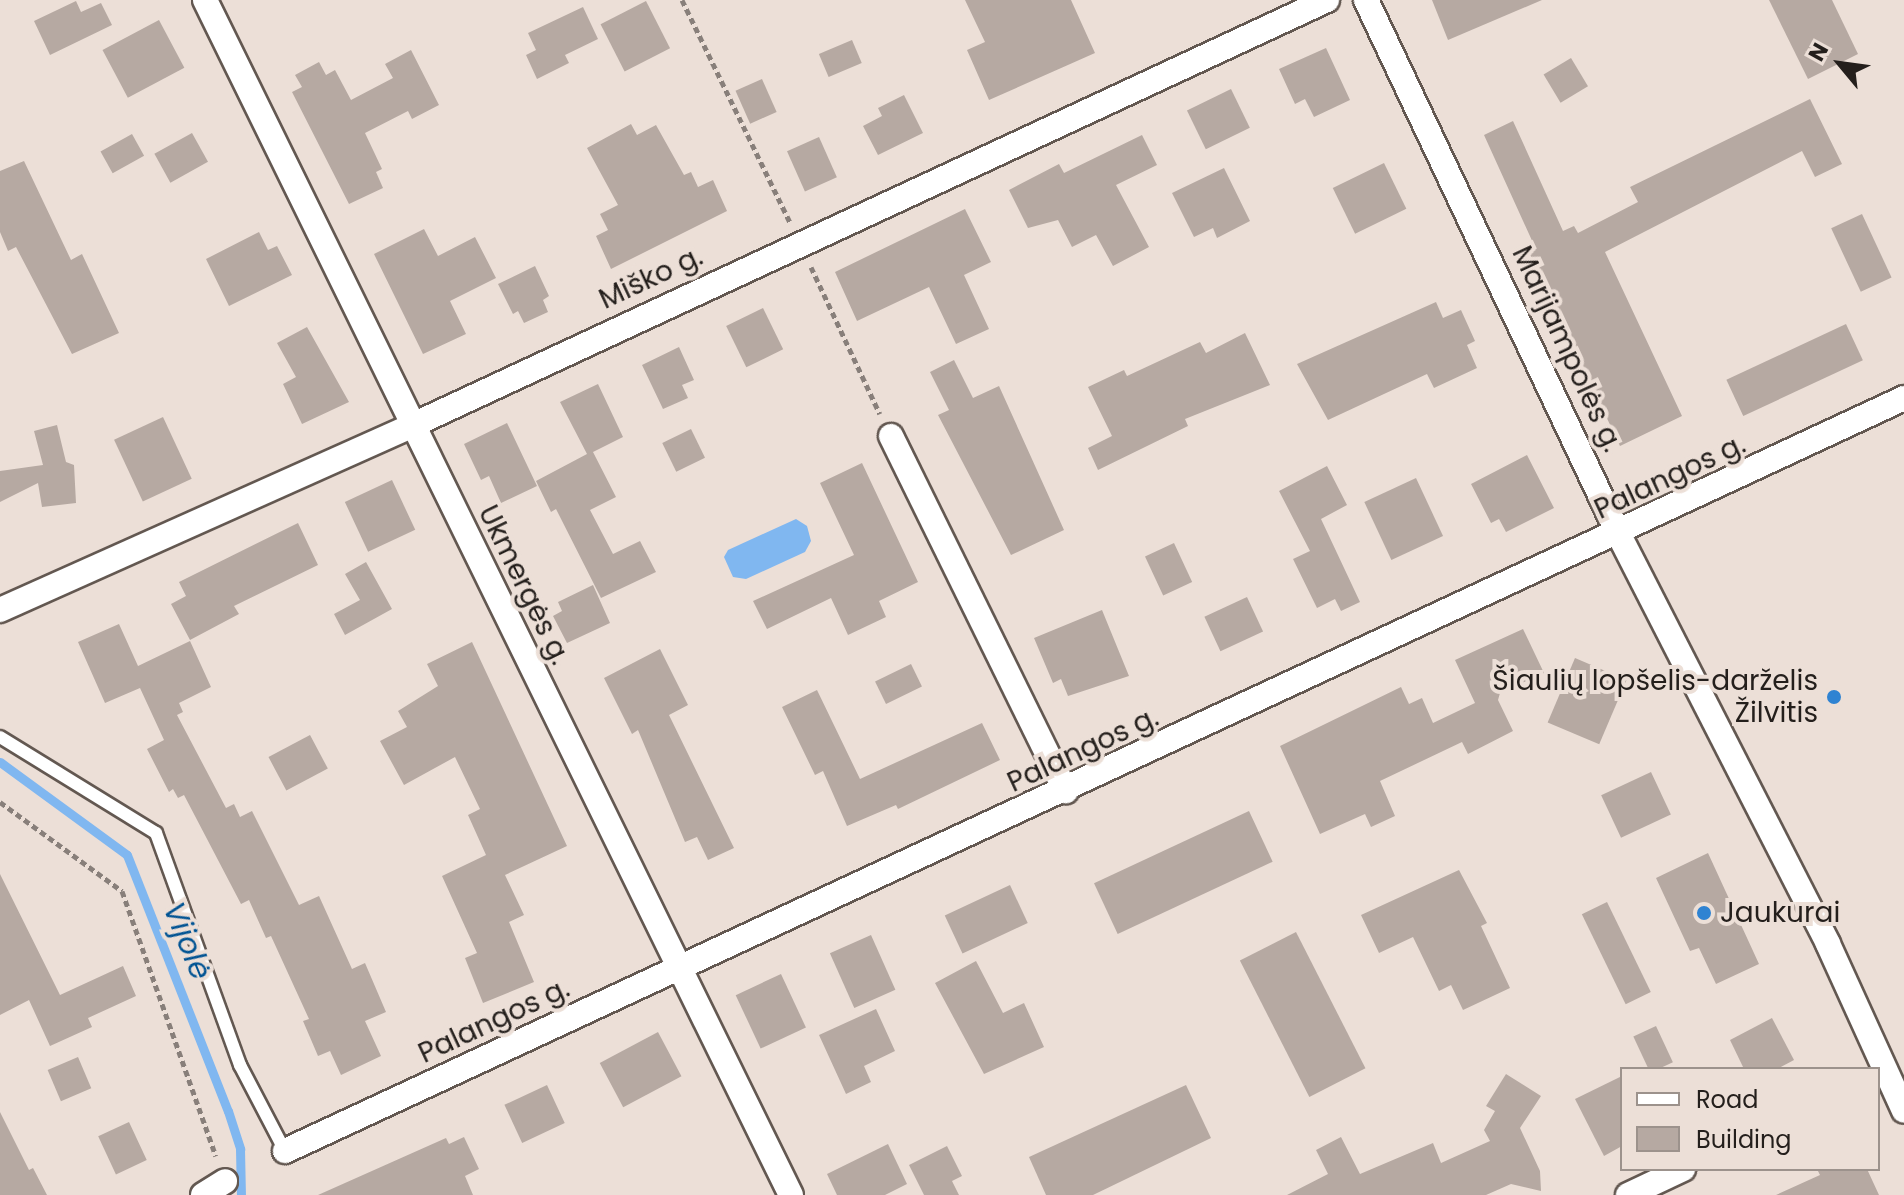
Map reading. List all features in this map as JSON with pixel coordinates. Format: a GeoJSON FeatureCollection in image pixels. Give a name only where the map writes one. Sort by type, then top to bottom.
{"type":"FeatureCollection","features":[{"type":"Feature","properties":{"kind":"street","name":"Ukmergės g."},"geometry":{"type":"LineString","coordinates":[[205,0],[677,970],[791,1195]]}},
{"type":"Feature","properties":{"kind":"street","name":"Miško g."},"geometry":{"type":"LineString","coordinates":[[0,610],[413,425],[1327,0]]}},
{"type":"Feature","properties":{"kind":"street","name":"Marijampolės g."},"geometry":{"type":"LineString","coordinates":[[1366,0],[1619,535],[1822,932],[1889,1072],[1904,1111]]}},
{"type":"Feature","properties":{"kind":"street","name":"Palangos g."},"geometry":{"type":"LineString","coordinates":[[285,1151],[1619,535],[1904,398]]}},
{"type":"Feature","properties":{"kind":"street"},"geometry":{"type":"LineString","coordinates":[[891,436],[1066,791]]}},
{"type":"Feature","properties":{"kind":"street"},"geometry":{"type":"LineString","coordinates":[[1628,1195],[1679,1171]]}},
{"type":"Feature","properties":{"kind":"street"},"geometry":{"type":"LineString","coordinates":[[203,1195],[225,1181]]}},
{"type":"Feature","properties":{"kind":"lane"},"geometry":{"type":"LineString","coordinates":[[0,737],[156,833],[240,1065],[285,1151]]}},
{"type":"Feature","properties":{"kind":"path"},"geometry":{"type":"LineString","coordinates":[[0,802],[122,891],[225,1181]]}},
{"type":"Feature","properties":{"kind":"water"},"geometry":{"type":"Polygon","coordinates":[[[796,519],[807,526],[811,541],[805,552],[746,579],[733,577],[724,557],[728,550],[796,519]]]}},
{"type":"Feature","properties":{"kind":"building"},"geometry":{"type":"Polygon","coordinates":[[[965,0],[1071,0],[1095,53],[989,100],[967,50],[985,42],[965,0]]]}},
{"type":"Feature","properties":{"kind":"building"},"geometry":{"type":"Polygon","coordinates":[[[1432,0],[1542,0],[1448,40],[1432,0]]]}},
{"type":"Feature","properties":{"kind":"building"},"geometry":{"type":"Polygon","coordinates":[[[1769,0],[1832,0],[1858,54],[1808,79],[1769,0]]]}},
{"type":"Feature","properties":{"kind":"building"},"geometry":{"type":"Polygon","coordinates":[[[76,1],[81,12],[101,3],[112,25],[50,55],[34,21],[76,1]]]}},
{"type":"Feature","properties":{"kind":"building"},"geometry":{"type":"Polygon","coordinates":[[[646,1],[670,48],[625,71],[601,24],[646,1]]]}},
{"type":"Feature","properties":{"kind":"building"},"geometry":{"type":"Polygon","coordinates":[[[583,7],[598,39],[565,55],[569,63],[537,79],[526,55],[536,50],[528,33],[583,7]]]}},
{"type":"Feature","properties":{"kind":"building"},"geometry":{"type":"Polygon","coordinates":[[[159,20],[184,68],[128,98],[102,50],[159,20]]]}},
{"type":"Feature","properties":{"kind":"building"},"geometry":{"type":"Polygon","coordinates":[[[852,40],[862,63],[829,77],[819,54],[852,40]]]}},
{"type":"Feature","properties":{"kind":"building"},"geometry":{"type":"Polygon","coordinates":[[[1326,48],[1350,100],[1314,117],[1305,99],[1295,104],[1279,69],[1326,48]]]}},
{"type":"Feature","properties":{"kind":"building"},"geometry":{"type":"Polygon","coordinates":[[[411,50],[439,105],[412,119],[408,111],[365,133],[382,169],[376,172],[383,188],[349,204],[292,92],[302,87],[295,75],[319,62],[326,75],[335,70],[351,100],[393,78],[385,64],[411,50]]]}},
{"type":"Feature","properties":{"kind":"building"},"geometry":{"type":"Polygon","coordinates":[[[1571,58],[1588,86],[1561,103],[1544,74],[1571,58]]]}},
{"type":"Feature","properties":{"kind":"building"},"geometry":{"type":"Polygon","coordinates":[[[762,79],[777,112],[750,124],[736,91],[762,79]]]}},
{"type":"Feature","properties":{"kind":"building"},"geometry":{"type":"Polygon","coordinates":[[[1231,89],[1250,128],[1206,149],[1187,110],[1231,89]]]}},
{"type":"Feature","properties":{"kind":"building"},"geometry":{"type":"Polygon","coordinates":[[[904,95],[923,133],[878,155],[863,126],[882,116],[878,108],[904,95]]]}},
{"type":"Feature","properties":{"kind":"building"},"geometry":{"type":"Polygon","coordinates":[[[1810,99],[1842,164],[1815,177],[1802,151],[1605,252],[1682,416],[1620,446],[1527,248],[1534,245],[1484,135],[1513,121],[1563,231],[1574,226],[1578,233],[1638,202],[1630,187],[1810,99]]]}},
{"type":"Feature","properties":{"kind":"building"},"geometry":{"type":"Polygon","coordinates":[[[631,124],[637,135],[656,125],[684,175],[691,172],[698,187],[713,180],[727,211],[611,269],[596,236],[608,230],[600,214],[618,205],[587,148],[631,124]]]}},
{"type":"Feature","properties":{"kind":"building"},"geometry":{"type":"Polygon","coordinates":[[[192,133],[208,162],[170,183],[154,154],[192,133]]]}},
{"type":"Feature","properties":{"kind":"building"},"geometry":{"type":"Polygon","coordinates":[[[132,134],[144,156],[113,173],[101,151],[132,134]]]}},
{"type":"Feature","properties":{"kind":"building"},"geometry":{"type":"Polygon","coordinates":[[[1142,135],[1157,165],[1116,185],[1149,247],[1113,266],[1096,235],[1072,247],[1058,220],[1028,228],[1009,190],[1059,164],[1064,173],[1142,135]]]}},
{"type":"Feature","properties":{"kind":"building"},"geometry":{"type":"Polygon","coordinates":[[[819,137],[837,177],[805,191],[787,151],[819,137]]]}},
{"type":"Feature","properties":{"kind":"building"},"geometry":{"type":"Polygon","coordinates":[[[24,161],[71,260],[82,254],[119,333],[72,354],[16,247],[8,251],[0,232],[0,171],[24,161]]]}},
{"type":"Feature","properties":{"kind":"building"},"geometry":{"type":"Polygon","coordinates":[[[1384,163],[1406,209],[1355,234],[1333,188],[1384,163]]]}},
{"type":"Feature","properties":{"kind":"building"},"geometry":{"type":"Polygon","coordinates":[[[1224,168],[1250,221],[1217,238],[1213,228],[1194,237],[1172,193],[1224,168]]]}},
{"type":"Feature","properties":{"kind":"building"},"geometry":{"type":"Polygon","coordinates":[[[965,209],[991,262],[964,275],[989,329],[956,344],[929,287],[857,321],[835,272],[965,209]]]}},
{"type":"Feature","properties":{"kind":"building"},"geometry":{"type":"Polygon","coordinates":[[[1862,214],[1892,277],[1861,292],[1831,228],[1862,214]]]}},
{"type":"Feature","properties":{"kind":"building"},"geometry":{"type":"Polygon","coordinates":[[[424,229],[438,256],[475,237],[496,278],[450,301],[466,334],[423,354],[374,254],[424,229]]]}},
{"type":"Feature","properties":{"kind":"building"},"geometry":{"type":"Polygon","coordinates":[[[259,232],[268,250],[277,246],[292,275],[229,306],[206,259],[259,232]]]}},
{"type":"Feature","properties":{"kind":"building"},"geometry":{"type":"Polygon","coordinates":[[[535,266],[549,296],[543,300],[548,312],[524,323],[518,311],[513,314],[498,284],[535,266]]]}},
{"type":"Feature","properties":{"kind":"building"},"geometry":{"type":"Polygon","coordinates":[[[1436,302],[1443,318],[1461,310],[1475,341],[1467,345],[1477,368],[1434,388],[1427,374],[1328,420],[1297,364],[1436,302]]]}},
{"type":"Feature","properties":{"kind":"building"},"geometry":{"type":"Polygon","coordinates":[[[763,308],[783,349],[746,367],[726,326],[763,308]]]}},
{"type":"Feature","properties":{"kind":"building"},"geometry":{"type":"Polygon","coordinates":[[[1846,324],[1863,360],[1743,416],[1726,380],[1846,324]]]}},
{"type":"Feature","properties":{"kind":"building"},"geometry":{"type":"Polygon","coordinates":[[[307,327],[349,402],[302,424],[283,384],[296,377],[277,343],[307,327]]]}},
{"type":"Feature","properties":{"kind":"building"},"geometry":{"type":"Polygon","coordinates":[[[1245,333],[1270,385],[1185,419],[1188,426],[1098,470],[1088,448],[1112,436],[1088,387],[1124,370],[1127,376],[1200,342],[1206,353],[1245,333]]]}},
{"type":"Feature","properties":{"kind":"building"},"geometry":{"type":"Polygon","coordinates":[[[679,347],[694,380],[682,385],[688,398],[663,409],[642,365],[679,347]]]}},
{"type":"Feature","properties":{"kind":"building"},"geometry":{"type":"Polygon","coordinates":[[[954,360],[973,398],[999,386],[1064,530],[1011,555],[938,415],[949,410],[930,372],[954,360]]]}},
{"type":"Feature","properties":{"kind":"building"},"geometry":{"type":"Polygon","coordinates":[[[598,384],[623,437],[593,452],[616,497],[590,510],[613,554],[640,541],[656,572],[601,598],[556,509],[551,512],[536,481],[587,454],[560,402],[598,384]]]}},
{"type":"Feature","properties":{"kind":"building"},"geometry":{"type":"Polygon","coordinates":[[[163,417],[192,479],[143,501],[114,440],[163,417]]]}},
{"type":"Feature","properties":{"kind":"building"},"geometry":{"type":"Polygon","coordinates":[[[507,423],[537,486],[501,503],[489,476],[481,480],[464,444],[507,423]]]}},
{"type":"Feature","properties":{"kind":"building"},"geometry":{"type":"Polygon","coordinates":[[[57,425],[66,462],[74,465],[76,503],[42,507],[38,483],[0,502],[0,471],[43,465],[34,431],[57,425]]]}},
{"type":"Feature","properties":{"kind":"building"},"geometry":{"type":"Polygon","coordinates":[[[691,429],[705,458],[676,472],[662,443],[691,429]]]}},
{"type":"Feature","properties":{"kind":"building"},"geometry":{"type":"Polygon","coordinates":[[[1527,455],[1554,508],[1506,532],[1499,519],[1491,523],[1471,484],[1527,455]]]}},
{"type":"Feature","properties":{"kind":"building"},"geometry":{"type":"Polygon","coordinates":[[[862,463],[918,582],[879,601],[886,617],[848,635],[831,598],[767,629],[753,601],[854,555],[820,483],[862,463]]]}},
{"type":"Feature","properties":{"kind":"building"},"geometry":{"type":"Polygon","coordinates":[[[1327,466],[1347,505],[1321,519],[1360,602],[1341,611],[1335,599],[1317,608],[1293,559],[1310,551],[1279,491],[1327,466]]]}},
{"type":"Feature","properties":{"kind":"building"},"geometry":{"type":"Polygon","coordinates":[[[1416,478],[1443,536],[1391,560],[1364,502],[1416,478]]]}},
{"type":"Feature","properties":{"kind":"building"},"geometry":{"type":"Polygon","coordinates":[[[392,480],[415,530],[368,552],[345,502],[392,480]]]}},
{"type":"Feature","properties":{"kind":"building"},"geometry":{"type":"Polygon","coordinates":[[[298,523],[318,565],[234,606],[239,614],[190,640],[171,604],[186,596],[179,582],[298,523]]]}},
{"type":"Feature","properties":{"kind":"building"},"geometry":{"type":"Polygon","coordinates":[[[1174,543],[1192,582],[1163,595],[1145,557],[1174,543]]]}},
{"type":"Feature","properties":{"kind":"building"},"geometry":{"type":"Polygon","coordinates":[[[366,562],[392,609],[345,635],[334,614],[360,600],[345,574],[366,562]]]}},
{"type":"Feature","properties":{"kind":"building"},"geometry":{"type":"Polygon","coordinates":[[[593,585],[610,623],[567,643],[553,616],[562,611],[558,602],[593,585]]]}},
{"type":"Feature","properties":{"kind":"building"},"geometry":{"type":"Polygon","coordinates":[[[1247,597],[1263,631],[1220,651],[1204,617],[1247,597]]]}},
{"type":"Feature","properties":{"kind":"building"},"geometry":{"type":"Polygon","coordinates":[[[1102,610],[1129,676],[1068,696],[1061,679],[1053,683],[1034,638],[1102,610]]]}},
{"type":"Feature","properties":{"kind":"building"},"geometry":{"type":"Polygon","coordinates":[[[119,624],[138,666],[190,641],[211,687],[179,703],[183,712],[177,715],[226,808],[234,804],[240,817],[252,811],[299,905],[319,896],[352,969],[365,963],[386,1012],[365,1021],[381,1056],[341,1075],[330,1051],[318,1056],[303,1021],[309,1019],[271,936],[266,938],[249,900],[241,904],[184,795],[178,798],[173,789],[169,792],[147,749],[164,740],[140,688],[105,703],[78,642],[119,624]]]}},
{"type":"Feature","properties":{"kind":"building"},"geometry":{"type":"Polygon","coordinates":[[[1523,629],[1544,673],[1500,693],[1498,700],[1513,731],[1468,754],[1462,742],[1380,781],[1395,816],[1371,827],[1365,814],[1320,834],[1280,746],[1401,687],[1409,704],[1422,698],[1433,723],[1475,703],[1455,660],[1523,629]]]}},
{"type":"Feature","properties":{"kind":"building"},"geometry":{"type":"Polygon","coordinates":[[[472,642],[567,846],[505,875],[524,915],[509,922],[534,982],[483,1003],[465,958],[477,953],[442,876],[486,855],[468,815],[480,809],[455,757],[404,785],[380,741],[407,727],[398,711],[438,686],[427,664],[472,642]]]}},
{"type":"Feature","properties":{"kind":"building"},"geometry":{"type":"Polygon","coordinates":[[[660,649],[688,705],[669,715],[734,848],[708,860],[697,837],[685,842],[638,730],[632,734],[604,678],[660,649]]]}},
{"type":"Feature","properties":{"kind":"building"},"geometry":{"type":"Polygon","coordinates":[[[1575,658],[1627,680],[1599,744],[1548,722],[1575,658]]]}},
{"type":"Feature","properties":{"kind":"building"},"geometry":{"type":"Polygon","coordinates":[[[911,664],[922,686],[886,704],[875,682],[911,664]]]}},
{"type":"Feature","properties":{"kind":"building"},"geometry":{"type":"Polygon","coordinates":[[[817,690],[860,779],[982,723],[1000,760],[898,809],[896,805],[847,826],[823,771],[815,775],[782,707],[817,690]]]}},
{"type":"Feature","properties":{"kind":"building"},"geometry":{"type":"Polygon","coordinates":[[[310,735],[328,769],[286,791],[269,757],[310,735]]]}},
{"type":"Feature","properties":{"kind":"building"},"geometry":{"type":"Polygon","coordinates":[[[1651,772],[1671,815],[1621,838],[1601,795],[1651,772]]]}},
{"type":"Feature","properties":{"kind":"building"},"geometry":{"type":"Polygon","coordinates":[[[1249,811],[1273,862],[1118,934],[1094,883],[1249,811]]]}},
{"type":"Feature","properties":{"kind":"building","name":"Jaukurai"},"geometry":{"type":"Polygon","coordinates":[[[1708,853],[1759,964],[1716,984],[1699,948],[1690,951],[1656,878],[1708,853]]]}},
{"type":"Feature","properties":{"kind":"building"},"geometry":{"type":"Polygon","coordinates":[[[1459,870],[1487,923],[1481,926],[1510,988],[1463,1010],[1451,985],[1439,991],[1413,937],[1379,953],[1361,915],[1459,870]]]}},
{"type":"Feature","properties":{"kind":"building"},"geometry":{"type":"Polygon","coordinates":[[[0,874],[60,995],[123,966],[136,996],[88,1018],[92,1027],[50,1046],[29,1000],[0,1015],[0,874]]]}},
{"type":"Feature","properties":{"kind":"building"},"geometry":{"type":"Polygon","coordinates":[[[1010,885],[1028,923],[962,953],[945,915],[1010,885]]]}},
{"type":"Feature","properties":{"kind":"building"},"geometry":{"type":"Polygon","coordinates":[[[1607,902],[1651,992],[1626,1004],[1582,914],[1607,902]]]}},
{"type":"Feature","properties":{"kind":"building"},"geometry":{"type":"Polygon","coordinates":[[[1296,932],[1365,1068],[1309,1097],[1240,961],[1296,932]]]}},
{"type":"Feature","properties":{"kind":"building"},"geometry":{"type":"Polygon","coordinates":[[[871,935],[895,990],[854,1008],[830,953],[871,935]]]}},
{"type":"Feature","properties":{"kind":"building"},"geometry":{"type":"Polygon","coordinates":[[[976,961],[1003,1013],[1024,1003],[1044,1047],[984,1074],[935,983],[976,961]]]}},
{"type":"Feature","properties":{"kind":"building"},"geometry":{"type":"Polygon","coordinates":[[[781,974],[806,1027],[761,1049],[736,995],[781,974]]]}},
{"type":"Feature","properties":{"kind":"building"},"geometry":{"type":"Polygon","coordinates":[[[876,1009],[895,1051],[864,1066],[871,1082],[846,1094],[819,1035],[876,1009]]]}},
{"type":"Feature","properties":{"kind":"building"},"geometry":{"type":"Polygon","coordinates":[[[1772,1018],[1794,1060],[1781,1067],[1743,1067],[1730,1040],[1772,1018]]]}},
{"type":"Feature","properties":{"kind":"building"},"geometry":{"type":"Polygon","coordinates":[[[1656,1026],[1673,1062],[1663,1067],[1648,1067],[1633,1037],[1656,1026]]]}},
{"type":"Feature","properties":{"kind":"building"},"geometry":{"type":"Polygon","coordinates":[[[658,1032],[681,1076],[623,1107],[600,1063],[658,1032]]]}},
{"type":"Feature","properties":{"kind":"building"},"geometry":{"type":"Polygon","coordinates":[[[78,1057],[91,1088],[61,1101],[48,1070],[78,1057]]]}},
{"type":"Feature","properties":{"kind":"building"},"geometry":{"type":"Polygon","coordinates":[[[1506,1074],[1541,1096],[1520,1128],[1540,1171],[1541,1191],[1511,1184],[1486,1195],[1287,1195],[1328,1174],[1316,1150],[1341,1137],[1360,1174],[1433,1143],[1441,1163],[1490,1141],[1484,1130],[1495,1111],[1486,1106],[1506,1074]]]}},
{"type":"Feature","properties":{"kind":"building"},"geometry":{"type":"Polygon","coordinates":[[[1620,1077],[1620,1147],[1604,1156],[1575,1099],[1620,1077]]]}},
{"type":"Feature","properties":{"kind":"building"},"geometry":{"type":"Polygon","coordinates":[[[547,1085],[565,1123],[522,1143],[504,1105],[547,1085]]]}},
{"type":"Feature","properties":{"kind":"building"},"geometry":{"type":"Polygon","coordinates":[[[1186,1085],[1211,1138],[1093,1195],[1046,1195],[1029,1157],[1186,1085]]]}},
{"type":"Feature","properties":{"kind":"building"},"geometry":{"type":"Polygon","coordinates":[[[0,1112],[29,1170],[33,1168],[47,1195],[0,1195],[0,1112]]]}},
{"type":"Feature","properties":{"kind":"building"},"geometry":{"type":"Polygon","coordinates":[[[129,1122],[147,1160],[116,1174],[98,1136],[129,1122]]]}},
{"type":"Feature","properties":{"kind":"building"},"geometry":{"type":"Polygon","coordinates":[[[464,1137],[479,1169],[465,1176],[473,1195],[318,1195],[446,1138],[449,1144],[464,1137]]]}},
{"type":"Feature","properties":{"kind":"building"},"geometry":{"type":"Polygon","coordinates":[[[888,1144],[907,1184],[885,1195],[837,1195],[827,1174],[888,1144]]]}},
{"type":"Feature","properties":{"kind":"building"},"geometry":{"type":"Polygon","coordinates":[[[947,1146],[962,1176],[952,1181],[959,1195],[924,1195],[909,1165],[947,1146]]]}},
{"type":"Feature","properties":{"kind":"building"},"geometry":{"type":"Polygon","coordinates":[[[1818,1171],[1868,1171],[1879,1195],[1776,1195],[1820,1175],[1818,1171]]]}},
{"type":"Feature","properties":{"kind":"waterway","name":"Vijolė"},"geometry":{"type":"LineString","coordinates":[[0,762],[127,855],[228,1111],[240,1149],[241,1195]]}},
{"type":"Feature","properties":{"kind":"place","name":"Šiaulių lopšelis-darželis Žilvitis"},"geometry":{"type":"Point","coordinates":[1834,697]}},
{"type":"Feature","properties":{"kind":"place","name":"Jaukurai"},"geometry":{"type":"Point","coordinates":[1704,913]}}]}
